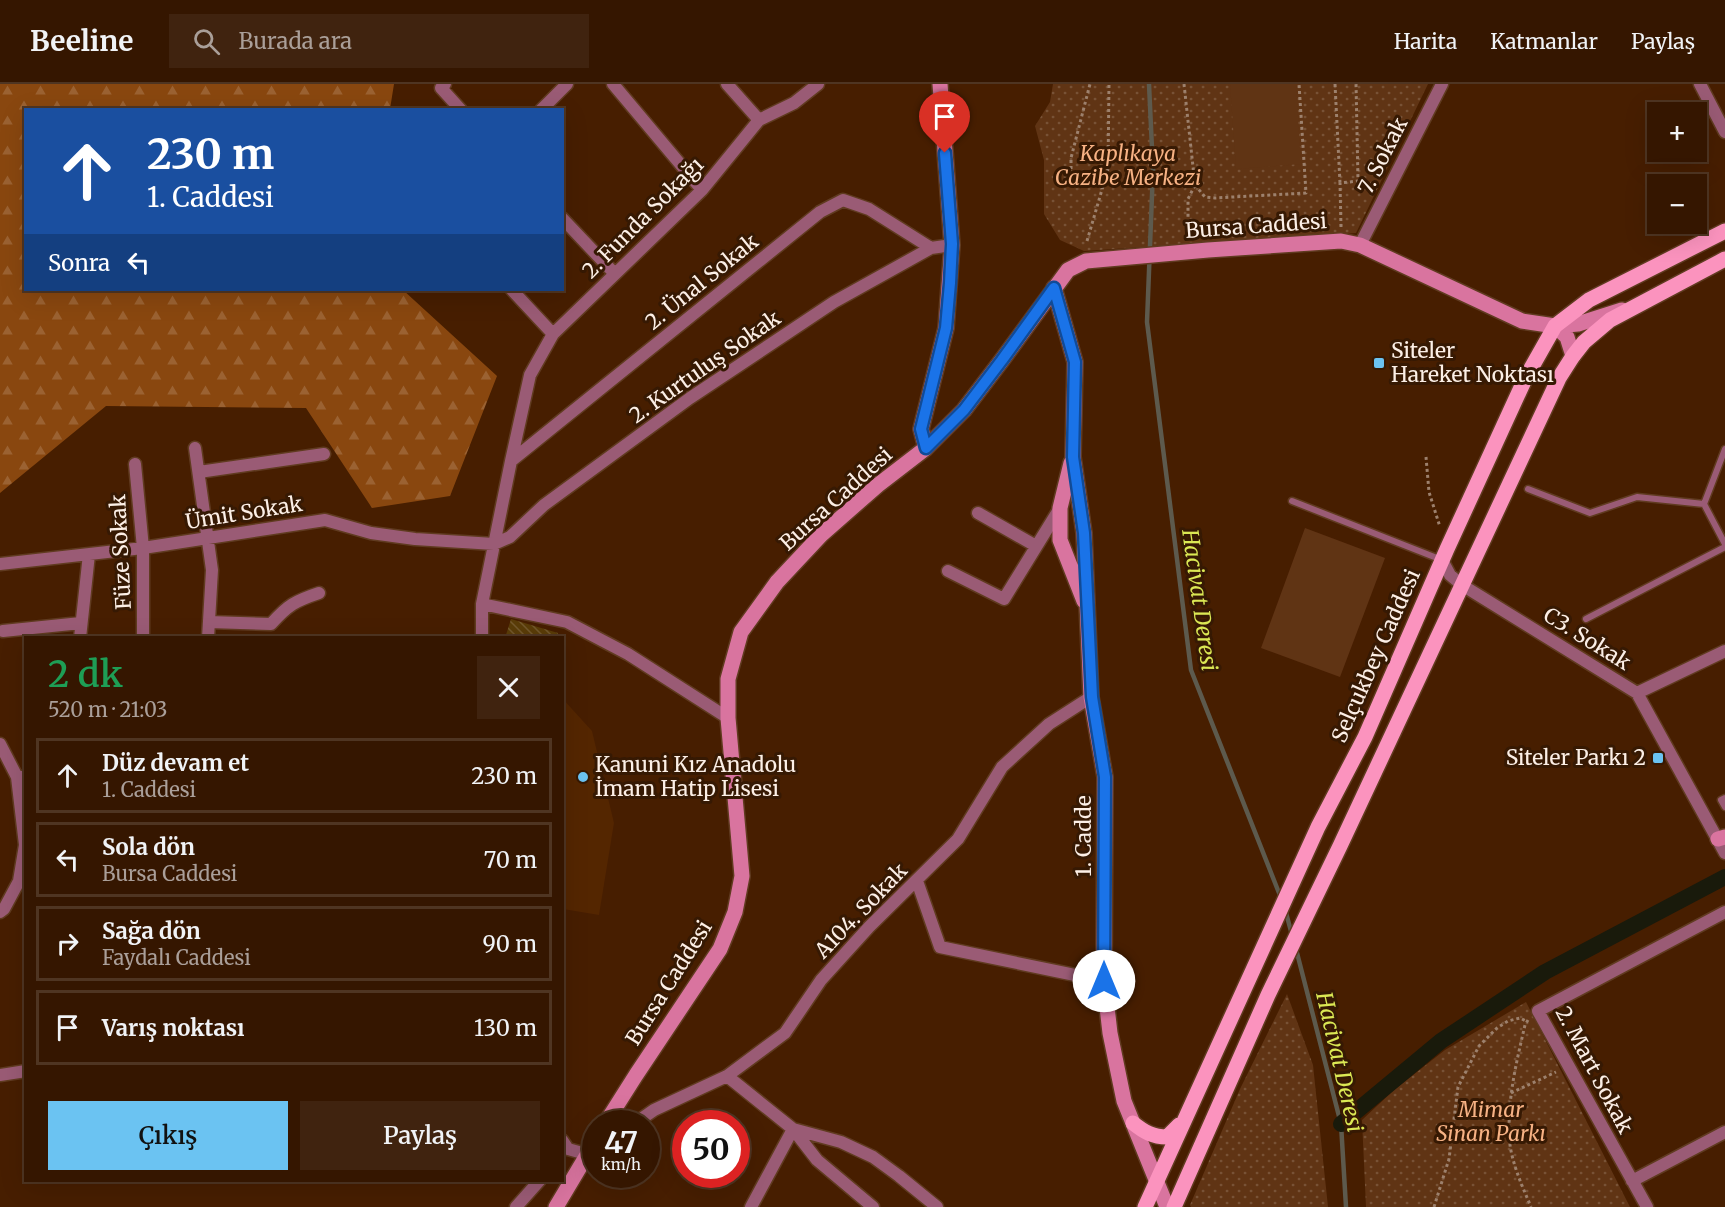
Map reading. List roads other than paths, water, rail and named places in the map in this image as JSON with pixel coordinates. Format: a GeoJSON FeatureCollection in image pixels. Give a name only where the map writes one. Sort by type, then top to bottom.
{"type":"FeatureCollection","features":[{"type":"Feature","properties":{"kind":"main road"},"geometry":{"type":"LineString","coordinates":[[926,448],[921,429],[946,328],[952,244],[940,84]]}},
{"type":"Feature","properties":{"kind":"main road","name":"Selçukbey Caddesi"},"geometry":{"type":"LineString","coordinates":[[1145,1207],[1318,828],[1365,737],[1444,554],[1525,379],[1555,326],[1589,300],[1725,231]]}},
{"type":"Feature","properties":{"kind":"main road","name":"Bursa Caddesi"},"geometry":{"type":"LineString","coordinates":[[615,1110],[720,949],[735,912],[742,876],[728,718],[728,680],[741,632],[777,582],[821,535],[878,485],[926,448],[964,410],[1068,270],[1086,261],[1341,241],[1360,245],[1522,321],[1555,326],[1578,324],[1640,304]]}},
{"type":"Feature","properties":{"kind":"main road"},"geometry":{"type":"LineString","coordinates":[[1174,1207],[1268,996],[1559,378],[1584,342],[1610,320],[1725,258]]}},
{"type":"Feature","properties":{"kind":"main road"},"geometry":{"type":"LineString","coordinates":[[1054,288],[1075,362],[1073,457],[1060,508],[1060,540],[1088,610]]}},
{"type":"Feature","properties":{"kind":"main road"},"geometry":{"type":"LineString","coordinates":[[1555,326],[1567,337],[1573,356]]}},
{"type":"Feature","properties":{"kind":"main road","name":"1. Cadde"},"geometry":{"type":"LineString","coordinates":[[1073,457],[1084,533],[1092,697],[1105,777],[1104,981],[1110,1033],[1124,1101],[1167,1207]]}},
{"type":"Feature","properties":{"kind":"main road"},"geometry":{"type":"LineString","coordinates":[[1365,737],[1383,754]]}},
{"type":"Feature","properties":{"kind":"main road"},"geometry":{"type":"LineString","coordinates":[[1133,1123],[1148,1134],[1167,1137],[1176,1130],[1190,1111]]}},
{"type":"Feature","properties":{"kind":"main road"},"geometry":{"type":"LineString","coordinates":[[556,1207],[582,1165]]}},
{"type":"Feature","properties":{"kind":"street"},"geometry":{"type":"LineString","coordinates":[[543,108],[567,84]]}},
{"type":"Feature","properties":{"kind":"street"},"geometry":{"type":"LineString","coordinates":[[613,84],[702,190]]}},
{"type":"Feature","properties":{"kind":"street"},"geometry":{"type":"LineString","coordinates":[[727,84],[759,120]]}},
{"type":"Feature","properties":{"kind":"street","name":"2. Funda Sokağı"},"geometry":{"type":"LineString","coordinates":[[482,636],[482,604],[530,375],[553,334],[702,190],[759,120],[794,103],[818,84]]}},
{"type":"Feature","properties":{"kind":"street","name":"7. Sokak"},"geometry":{"type":"LineString","coordinates":[[1360,245],[1442,84]]}},
{"type":"Feature","properties":{"kind":"street"},"geometry":{"type":"LineString","coordinates":[[1700,84],[1722,118],[1725,132]]}},
{"type":"Feature","properties":{"kind":"street"},"geometry":{"type":"LineString","coordinates":[[443,86],[460,108]]}},
{"type":"Feature","properties":{"kind":"street","name":"2. Ünal Sokak"},"geometry":{"type":"LineString","coordinates":[[511,461],[820,212],[843,200],[869,209],[930,248]]}},
{"type":"Feature","properties":{"kind":"street"},"geometry":{"type":"LineString","coordinates":[[564,220],[615,274]]}},
{"type":"Feature","properties":{"kind":"street","name":"2. Kurtuluş Sokak"},"geometry":{"type":"LineString","coordinates":[[494,544],[510,537],[544,505],[690,398],[834,302],[930,248],[952,244]]}},
{"type":"Feature","properties":{"kind":"street"},"geometry":{"type":"LineString","coordinates":[[513,291],[553,334]]}},
{"type":"Feature","properties":{"kind":"street"},"geometry":{"type":"LineString","coordinates":[[195,448],[212,570],[208,636]]}},
{"type":"Feature","properties":{"kind":"street"},"geometry":{"type":"LineString","coordinates":[[199,472],[324,454]]}},
{"type":"Feature","properties":{"kind":"street","name":"Füze Sokak"},"geometry":{"type":"LineString","coordinates":[[135,464],[143,549],[143,636]]}},
{"type":"Feature","properties":{"kind":"street"},"geometry":{"type":"LineString","coordinates":[[948,571],[1004,599],[1060,508]]}},
{"type":"Feature","properties":{"kind":"street"},"geometry":{"type":"LineString","coordinates":[[978,513],[1036,546]]}},
{"type":"Feature","properties":{"kind":"street","name":"Ümit Sokak"},"geometry":{"type":"LineString","coordinates":[[0,564],[143,549],[325,520],[371,533],[415,539],[494,544]]}},
{"type":"Feature","properties":{"kind":"street"},"geometry":{"type":"LineString","coordinates":[[80,636],[89,554]]}},
{"type":"Feature","properties":{"kind":"street","name":"C3. Sokak"},"geometry":{"type":"LineString","coordinates":[[1444,554],[1450,575],[1462,585],[1637,693],[1725,651]]}},
{"type":"Feature","properties":{"kind":"street"},"geometry":{"type":"LineString","coordinates":[[209,622],[271,624],[285,608],[319,593]]}},
{"type":"Feature","properties":{"kind":"street"},"geometry":{"type":"LineString","coordinates":[[482,604],[567,622],[628,654],[728,718]]}},
{"type":"Feature","properties":{"kind":"street"},"geometry":{"type":"LineString","coordinates":[[3,631],[81,623]]}},
{"type":"Feature","properties":{"kind":"street"},"geometry":{"type":"LineString","coordinates":[[1637,693],[1722,838],[1725,854]]}},
{"type":"Feature","properties":{"kind":"street","name":"A104. Sokak"},"geometry":{"type":"LineString","coordinates":[[654,1110],[727,1076],[785,1033],[821,980],[869,927],[958,839],[1002,767],[1049,724],[1092,697]]}},
{"type":"Feature","properties":{"kind":"street"},"geometry":{"type":"LineString","coordinates":[[0,744],[22,777],[24,822]]}},
{"type":"Feature","properties":{"kind":"street"},"geometry":{"type":"LineString","coordinates":[[0,912],[4,909],[19,880],[24,851]]}},
{"type":"Feature","properties":{"kind":"street"},"geometry":{"type":"LineString","coordinates":[[917,881],[940,947],[1104,981]]}},
{"type":"Feature","properties":{"kind":"street","name":"2. Mart Sokak"},"geometry":{"type":"LineString","coordinates":[[1647,1207],[1538,1011],[1725,912]]}},
{"type":"Feature","properties":{"kind":"street"},"geometry":{"type":"LineString","coordinates":[[0,1075],[24,1071]]}},
{"type":"Feature","properties":{"kind":"street"},"geometry":{"type":"LineString","coordinates":[[727,1076],[793,1129],[817,1160],[873,1207]]}},
{"type":"Feature","properties":{"kind":"street"},"geometry":{"type":"LineString","coordinates":[[751,1207],[793,1129]]}},
{"type":"Feature","properties":{"kind":"street"},"geometry":{"type":"LineString","coordinates":[[793,1129],[841,1142],[873,1157],[937,1207]]}},
{"type":"Feature","properties":{"kind":"street"},"geometry":{"type":"LineString","coordinates":[[1632,1181],[1725,1132]]}},
{"type":"Feature","properties":{"kind":"street"},"geometry":{"type":"LineString","coordinates":[[564,1148],[582,1150]]}},
{"type":"Feature","properties":{"kind":"street"},"geometry":{"type":"LineString","coordinates":[[516,1207],[538,1182]]}},
{"type":"Feature","properties":{"kind":"lane"},"geometry":{"type":"LineString","coordinates":[[1586,619],[1725,545],[1704,504],[1725,449]]}},
{"type":"Feature","properties":{"kind":"lane"},"geometry":{"type":"LineString","coordinates":[[1528,489],[1590,513],[1637,497],[1704,504]]}},
{"type":"Feature","properties":{"kind":"lane"},"geometry":{"type":"LineString","coordinates":[[1292,501],[1444,554]]}},
{"type":"Feature","properties":{"kind":"lane"},"geometry":{"type":"LineString","coordinates":[[1725,798],[1721,800],[1725,807]]}},
{"type":"Feature","properties":{"kind":"waterway","name":"Hacivat Deresi"},"geometry":{"type":"LineString","coordinates":[[1149,84],[1153,170],[1147,322],[1191,670],[1281,898]]}},
{"type":"Feature","properties":{"kind":"waterway"},"geometry":{"type":"LineString","coordinates":[[1341,1124],[1441,1041],[1545,972],[1725,877]]}},
{"type":"Feature","properties":{"kind":"waterway","name":"Hacivat Deresi"},"geometry":{"type":"LineString","coordinates":[[1285,909],[1292,935]]}},
{"type":"Feature","properties":{"kind":"waterway","name":"Hacivat Deresi"},"geometry":{"type":"LineString","coordinates":[[1296,949],[1341,1124],[1346,1207]]}},
{"type":"Feature","properties":{"kind":"place","name":"Siteler Hareket Noktası"},"geometry":{"type":"Point","coordinates":[1379,363]}},
{"type":"Feature","properties":{"kind":"place","name":"Siteler Parkı 2"},"geometry":{"type":"Point","coordinates":[1658,758]}},
{"type":"Feature","properties":{"kind":"place","name":"Kanuni Kız Anadolu İmam Hatip Lisesi"},"geometry":{"type":"Point","coordinates":[583,777]}},
{"type":"Feature","properties":{"kind":"park label","name":"Kaplıkaya Cazibe Merkezi"},"geometry":{"type":"Point","coordinates":[1128,166]}},
{"type":"Feature","properties":{"kind":"park label","name":"Mimar Sinan Parkı"},"geometry":{"type":"Point","coordinates":[1491,1122]}}]}
